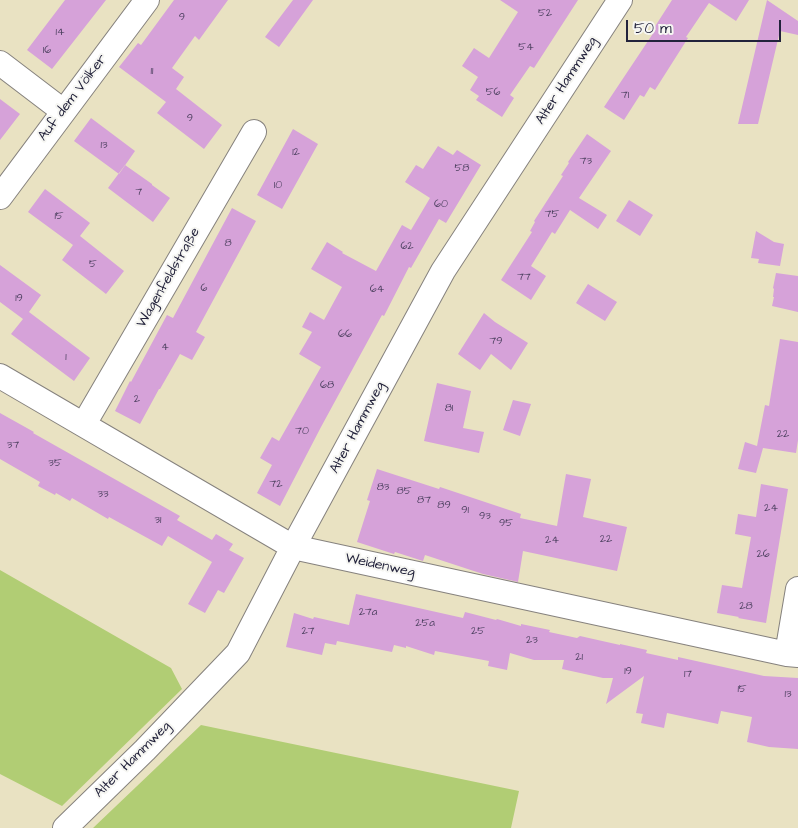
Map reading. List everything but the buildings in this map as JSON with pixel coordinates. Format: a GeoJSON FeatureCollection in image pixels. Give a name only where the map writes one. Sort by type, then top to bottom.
{"type":"FeatureCollection","features":[{"type":"Feature","properties":{"kind":"street","name":"Auf dem Völker"},"geometry":{"type":"LineString","coordinates":[[0,197],[147,0]]}},
{"type":"Feature","properties":{"kind":"street","name":"Alter Hammweg"},"geometry":{"type":"LineString","coordinates":[[65,828],[145,750],[238,653],[443,271],[620,0]]}},
{"type":"Feature","properties":{"kind":"street"},"geometry":{"type":"LineString","coordinates":[[0,63],[63,111]]}},
{"type":"Feature","properties":{"kind":"street","name":"Wagenfeldstraße"},"geometry":{"type":"LineString","coordinates":[[84,424],[254,132]]}},
{"type":"Feature","properties":{"kind":"street","name":"Weidenweg"},"geometry":{"type":"LineString","coordinates":[[0,376],[294,547],[792,654]]}},
{"type":"Feature","properties":{"kind":"street"},"geometry":{"type":"LineString","coordinates":[[792,654],[798,589]]}},
{"type":"Feature","properties":{"kind":"green space"},"geometry":{"type":"Polygon","coordinates":[[[0,570],[171,668],[182,689],[62,806],[0,774],[0,570]]]}},
{"type":"Feature","properties":{"kind":"green space"},"geometry":{"type":"Polygon","coordinates":[[[201,725],[519,791],[511,828],[93,828],[201,725]]]}}]}
